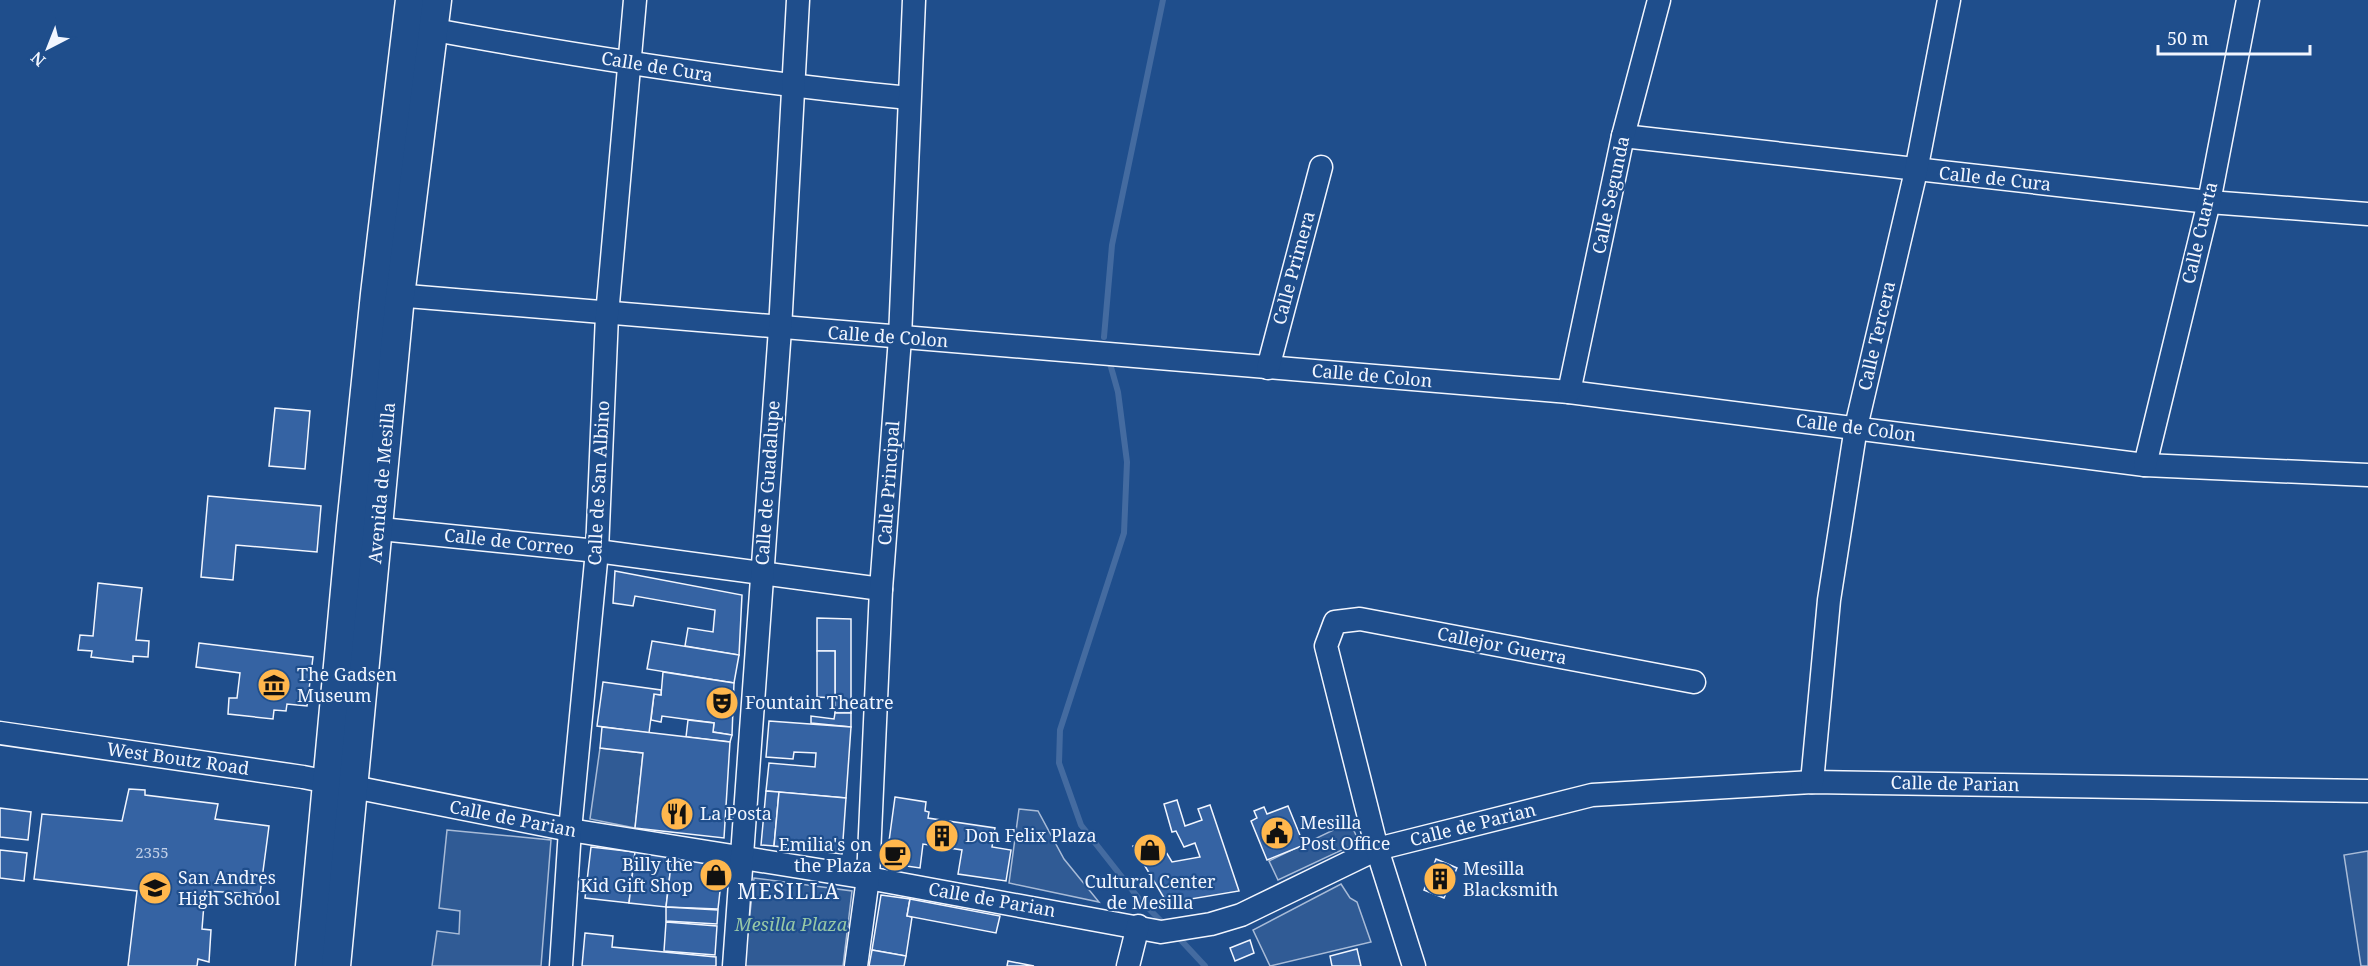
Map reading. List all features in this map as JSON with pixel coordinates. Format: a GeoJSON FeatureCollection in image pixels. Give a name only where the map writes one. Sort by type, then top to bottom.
{"type":"FeatureCollection","features":[{"type":"Feature","properties":{"kind":"main road","name":"Avenida de Mesilla"},"geometry":{"type":"LineString","coordinates":[[336,966],[341,785],[387,295],[417,18],[437,0]]}},
{"type":"Feature","properties":{"kind":"main road","name":"Avenida de Mesilla"},"geometry":{"type":"LineString","coordinates":[[310,966],[341,785]]}},
{"type":"Feature","properties":{"kind":"street","name":"Calle de San Albino"},"geometry":{"type":"LineString","coordinates":[[561,966],[570,830],[597,551],[607,315],[636,0]]}},
{"type":"Feature","properties":{"kind":"street","name":"Calle de Guadalupe"},"geometry":{"type":"LineString","coordinates":[[734,966],[744,859],[761,574],[780,329],[798,0]]}},
{"type":"Feature","properties":{"kind":"street","name":"Calle Principal"},"geometry":{"type":"LineString","coordinates":[[856,966],[868,878],[881,589],[900,338],[914,0]]}},
{"type":"Feature","properties":{"kind":"street","name":"Calle Segunda"},"geometry":{"type":"LineString","coordinates":[[1569,392],[1623,136],[1659,0]]}},
{"type":"Feature","properties":{"kind":"street","name":"Calle Tercera"},"geometry":{"type":"LineString","coordinates":[[1812,782],[1829,600],[1856,427],[1916,171],[1949,0]]}},
{"type":"Feature","properties":{"kind":"street","name":"Calle Cuarta"},"geometry":{"type":"LineString","coordinates":[[2145,465],[2209,202],[2248,0]]}},
{"type":"Feature","properties":{"kind":"street","name":"Calle de Cura"},"geometry":{"type":"LineString","coordinates":[[417,18],[630,64],[792,87],[909,98]]}},
{"type":"Feature","properties":{"kind":"street","name":"Calle de Cura"},"geometry":{"type":"LineString","coordinates":[[1623,136],[1916,171],[2209,202],[2368,214]]}},
{"type":"Feature","properties":{"kind":"street","name":"Calle Primera"},"geometry":{"type":"LineString","coordinates":[[1268,368],[1321,167]]}},
{"type":"Feature","properties":{"kind":"street","name":"Calle de Colon"},"geometry":{"type":"LineString","coordinates":[[387,295],[607,315],[1569,392],[2145,465],[2368,475]]}},
{"type":"Feature","properties":{"kind":"street","name":"Calle de Correo"},"geometry":{"type":"LineString","coordinates":[[364,527],[597,551],[881,589]]}},
{"type":"Feature","properties":{"kind":"street","name":"Callejor Guerra"},"geometry":{"type":"LineString","coordinates":[[1377,849],[1326,645],[1335,622],[1360,619],[1694,682]]}},
{"type":"Feature","properties":{"kind":"street","name":"West Boutz Road"},"geometry":{"type":"LineString","coordinates":[[0,733],[341,785]]}},
{"type":"Feature","properties":{"kind":"street","name":"Calle de Parian"},"geometry":{"type":"LineString","coordinates":[[341,785],[570,830],[868,878],[1161,932],[1241,915],[1377,849],[1592,795],[1812,782],[2368,791]]}},
{"type":"Feature","properties":{"kind":"street"},"geometry":{"type":"LineString","coordinates":[[1377,849],[1414,966]]}},
{"type":"Feature","properties":{"kind":"street"},"geometry":{"type":"LineString","coordinates":[[1128,966],[1138,926]]}},
{"type":"Feature","properties":{"kind":"shaded area"},"geometry":{"type":"Polygon","coordinates":[[[600,748],[643,753],[635,828],[590,819],[600,748]]]}},
{"type":"Feature","properties":{"kind":"shaded area"},"geometry":{"type":"Polygon","coordinates":[[[1019,809],[1038,811],[1064,859],[1099,902],[1009,883],[1019,809]]]}},
{"type":"Feature","properties":{"kind":"shaded area"},"geometry":{"type":"Polygon","coordinates":[[[1350,822],[1359,842],[1278,880],[1269,861],[1350,822]]]}},
{"type":"Feature","properties":{"kind":"shaded area"},"geometry":{"type":"Polygon","coordinates":[[[447,830],[551,840],[541,966],[432,966],[437,931],[459,934],[460,911],[439,908],[447,830]]]}},
{"type":"Feature","properties":{"kind":"shaded area"},"geometry":{"type":"Polygon","coordinates":[[[2368,851],[2368,966],[2361,966],[2344,855],[2368,851]]]}},
{"type":"Feature","properties":{"kind":"shaded area","name":"Mesilla Plaza"},"geometry":{"type":"Polygon","coordinates":[[[754,878],[852,891],[843,966],[744,966],[754,878]]]}},
{"type":"Feature","properties":{"kind":"shaded area"},"geometry":{"type":"Polygon","coordinates":[[[1341,884],[1350,898],[1357,902],[1371,942],[1270,966],[1253,930],[1341,884]]]}},
{"type":"Feature","properties":{"kind":"building"},"geometry":{"type":"Polygon","coordinates":[[[275,408],[310,411],[305,469],[269,466],[275,408]]]}},
{"type":"Feature","properties":{"kind":"building"},"geometry":{"type":"Polygon","coordinates":[[[208,496],[321,506],[317,552],[236,545],[233,580],[201,577],[208,496]]]}},
{"type":"Feature","properties":{"kind":"building"},"geometry":{"type":"Polygon","coordinates":[[[615,571],[742,595],[739,655],[685,646],[688,628],[713,632],[715,610],[635,596],[633,606],[613,603],[615,571]]]}},
{"type":"Feature","properties":{"kind":"building"},"geometry":{"type":"Polygon","coordinates":[[[98,583],[142,588],[136,640],[149,641],[148,657],[133,656],[133,662],[91,657],[92,651],[78,650],[80,635],[93,636],[98,583]]]}},
{"type":"Feature","properties":{"kind":"building"},"geometry":{"type":"Polygon","coordinates":[[[817,618],[851,619],[851,713],[835,713],[835,651],[817,651],[817,618]]]}},
{"type":"Feature","properties":{"kind":"building"},"geometry":{"type":"Polygon","coordinates":[[[652,641],[739,655],[734,683],[647,669],[652,641]]]}},
{"type":"Feature","properties":{"kind":"building","name":"The Gadsen Museum"},"geometry":{"type":"Polygon","coordinates":[[[199,643],[313,657],[307,706],[287,704],[286,711],[274,710],[273,719],[228,714],[229,698],[237,698],[240,673],[196,667],[199,643]]]}},
{"type":"Feature","properties":{"kind":"building"},"geometry":{"type":"Polygon","coordinates":[[[817,651],[835,651],[835,698],[817,697],[817,651]]]}},
{"type":"Feature","properties":{"kind":"building"},"geometry":{"type":"Polygon","coordinates":[[[663,672],[734,683],[732,735],[713,732],[714,723],[662,716],[661,722],[651,720],[654,694],[661,695],[663,672]]]}},
{"type":"Feature","properties":{"kind":"building"},"geometry":{"type":"Polygon","coordinates":[[[603,682],[661,690],[661,695],[654,694],[649,733],[597,726],[603,682]]]}},
{"type":"Feature","properties":{"kind":"building"},"geometry":{"type":"Polygon","coordinates":[[[835,713],[851,713],[851,727],[811,723],[811,716],[834,719],[835,713]]]}},
{"type":"Feature","properties":{"kind":"building"},"geometry":{"type":"Polygon","coordinates":[[[688,720],[714,723],[713,732],[732,735],[730,742],[686,737],[688,720]]]}},
{"type":"Feature","properties":{"kind":"building"},"geometry":{"type":"Polygon","coordinates":[[[769,721],[851,727],[846,798],[766,791],[769,763],[815,767],[816,753],[794,752],[793,759],[766,757],[769,721]]]}},
{"type":"Feature","properties":{"kind":"building"},"geometry":{"type":"Polygon","coordinates":[[[602,727],[730,742],[724,838],[635,828],[643,753],[600,748],[602,727]]]}},
{"type":"Feature","properties":{"kind":"building"},"geometry":{"type":"Polygon","coordinates":[[[129,789],[145,790],[145,795],[218,804],[215,819],[269,826],[260,894],[205,891],[202,929],[211,930],[209,962],[198,959],[197,966],[128,966],[137,891],[34,879],[42,814],[122,821],[129,789]]]}},
{"type":"Feature","properties":{"kind":"building"},"geometry":{"type":"Polygon","coordinates":[[[766,791],[779,792],[774,846],[761,845],[766,791]]]}},
{"type":"Feature","properties":{"kind":"building"},"geometry":{"type":"Polygon","coordinates":[[[779,792],[846,798],[842,854],[774,846],[779,792]]]}},
{"type":"Feature","properties":{"kind":"building","name":"Don Felix Plaza"},"geometry":{"type":"Polygon","coordinates":[[[895,797],[926,802],[925,811],[929,812],[928,818],[995,828],[992,847],[1011,850],[1006,881],[958,874],[962,850],[923,844],[920,868],[893,864],[887,856],[895,797]]]}},
{"type":"Feature","properties":{"kind":"building","name":"Cultural Center de Mesilla"},"geometry":{"type":"Polygon","coordinates":[[[1177,800],[1185,826],[1202,820],[1198,809],[1210,805],[1239,891],[1167,903],[1133,846],[1150,839],[1152,846],[1160,842],[1172,862],[1200,857],[1195,843],[1184,847],[1176,831],[1172,832],[1164,804],[1177,800]]]}},
{"type":"Feature","properties":{"kind":"building","name":"Mesilla Post Office"},"geometry":{"type":"Polygon","coordinates":[[[1288,806],[1304,845],[1267,860],[1251,821],[1257,818],[1254,811],[1264,807],[1267,814],[1288,806]]]}},
{"type":"Feature","properties":{"kind":"building"},"geometry":{"type":"Polygon","coordinates":[[[0,808],[31,812],[28,840],[0,837],[0,808]]]}},
{"type":"Feature","properties":{"kind":"building"},"geometry":{"type":"Polygon","coordinates":[[[591,847],[635,852],[629,903],[585,898],[591,847]]]}},
{"type":"Feature","properties":{"kind":"building"},"geometry":{"type":"Polygon","coordinates":[[[0,850],[27,853],[24,881],[0,878],[0,850]]]}},
{"type":"Feature","properties":{"kind":"building"},"geometry":{"type":"Polygon","coordinates":[[[635,852],[672,857],[666,907],[629,903],[635,852]]]}},
{"type":"Feature","properties":{"kind":"building"},"geometry":{"type":"Polygon","coordinates":[[[672,857],[715,864],[722,873],[718,909],[666,907],[672,857]]]}},
{"type":"Feature","properties":{"kind":"building","name":"Mesilla Blacksmith"},"geometry":{"type":"Polygon","coordinates":[[[1436,859],[1457,868],[1444,898],[1424,890],[1436,859]]]}},
{"type":"Feature","properties":{"kind":"building"},"geometry":{"type":"Polygon","coordinates":[[[881,895],[910,899],[907,916],[912,917],[906,956],[872,950],[881,895]]]}},
{"type":"Feature","properties":{"kind":"building"},"geometry":{"type":"Polygon","coordinates":[[[910,899],[1000,916],[996,933],[907,916],[910,899]]]}},
{"type":"Feature","properties":{"kind":"building"},"geometry":{"type":"Polygon","coordinates":[[[666,907],[718,910],[717,924],[666,921],[666,907]]]}},
{"type":"Feature","properties":{"kind":"building"},"geometry":{"type":"Polygon","coordinates":[[[666,922],[717,926],[715,955],[664,951],[666,922]]]}},
{"type":"Feature","properties":{"kind":"building"},"geometry":{"type":"Polygon","coordinates":[[[585,933],[613,936],[612,947],[716,957],[716,966],[582,966],[585,933]]]}},
{"type":"Feature","properties":{"kind":"building"},"geometry":{"type":"Polygon","coordinates":[[[1250,940],[1254,953],[1235,961],[1230,948],[1250,940]]]}},
{"type":"Feature","properties":{"kind":"building"},"geometry":{"type":"Polygon","coordinates":[[[1357,949],[1361,966],[1332,966],[1330,956],[1357,949]]]}},
{"type":"Feature","properties":{"kind":"building"},"geometry":{"type":"Polygon","coordinates":[[[872,950],[906,956],[904,966],[869,966],[872,950]]]}},
{"type":"Feature","properties":{"kind":"building"},"geometry":{"type":"Polygon","coordinates":[[[1008,961],[1034,966],[1007,966],[1008,961]]]}},
{"type":"Feature","properties":{"kind":"waterway"},"geometry":{"type":"LineString","coordinates":[[1104,337],[1112,245],[1163,0]]}},
{"type":"Feature","properties":{"kind":"waterway"},"geometry":{"type":"LineString","coordinates":[[1109,360],[1118,392],[1127,462],[1124,533],[1060,730],[1059,763],[1081,825],[1140,900],[1165,925]]}},
{"type":"Feature","properties":{"kind":"waterway"},"geometry":{"type":"LineString","coordinates":[[1177,936],[1205,966]]}},
{"type":"Feature","properties":{"kind":"place","name":"The Gadsen Museum"},"geometry":{"type":"Point","coordinates":[274,685]}},
{"type":"Feature","properties":{"kind":"place","name":"Fountain Theatre"},"geometry":{"type":"Point","coordinates":[722,703]}},
{"type":"Feature","properties":{"kind":"place","name":"La Posta"},"geometry":{"type":"Point","coordinates":[677,814]}},
{"type":"Feature","properties":{"kind":"place","name":"Mesilla Post Office"},"geometry":{"type":"Point","coordinates":[1277,833]}},
{"type":"Feature","properties":{"kind":"place","name":"Don Felix Plaza"},"geometry":{"type":"Point","coordinates":[942,836]}},
{"type":"Feature","properties":{"kind":"place","name":"Cultural Center de Mesilla"},"geometry":{"type":"Point","coordinates":[1150,850]}},
{"type":"Feature","properties":{"kind":"place","name":"Emilia's on the Plaza"},"geometry":{"type":"Point","coordinates":[895,855]}},
{"type":"Feature","properties":{"kind":"place","name":"Billy the Kid Gift Shop"},"geometry":{"type":"Point","coordinates":[716,875]}},
{"type":"Feature","properties":{"kind":"place","name":"Mesilla Blacksmith"},"geometry":{"type":"Point","coordinates":[1440,879]}},
{"type":"Feature","properties":{"kind":"place","name":"San Andres High School"},"geometry":{"type":"Point","coordinates":[155,888]}},
{"type":"Feature","properties":{"kind":"district","name":"MESILLA"},"geometry":{"type":"Point","coordinates":[789,892]}}]}
